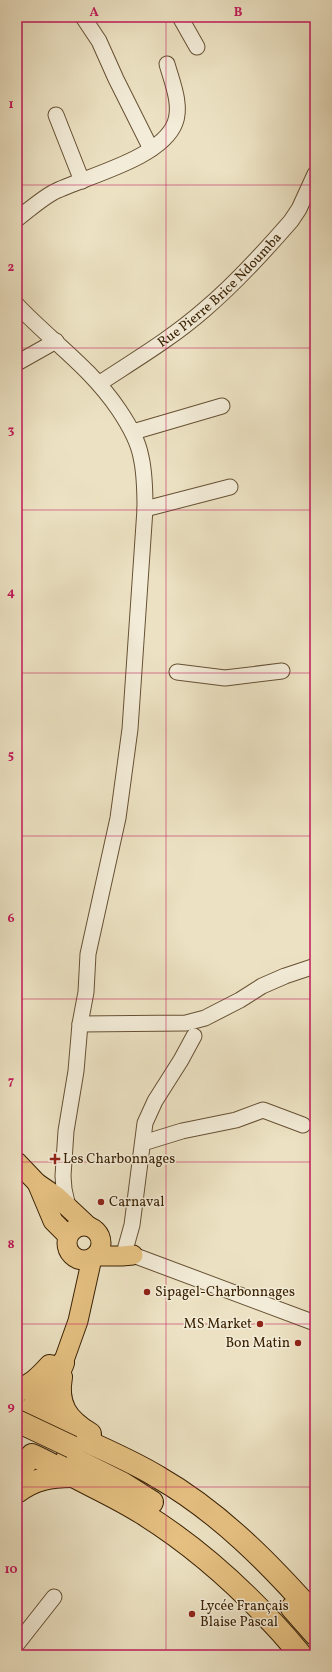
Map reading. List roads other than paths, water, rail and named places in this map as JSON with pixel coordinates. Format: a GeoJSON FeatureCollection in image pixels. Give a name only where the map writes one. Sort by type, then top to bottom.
{"type":"FeatureCollection","features":[{"type":"Feature","properties":{"kind":"highway"},"geometry":{"type":"LineString","coordinates":[[17,1391],[30,1386],[59,1362]]}},
{"type":"Feature","properties":{"kind":"highway"},"geometry":{"type":"LineString","coordinates":[[25,1417],[42,1394],[59,1362]]}},
{"type":"Feature","properties":{"kind":"highway"},"geometry":{"type":"LineString","coordinates":[[59,1362],[59,1393],[62,1407],[66,1414],[73,1422],[121,1453],[129,1460]]}},
{"type":"Feature","properties":{"kind":"highway"},"geometry":{"type":"LineString","coordinates":[[24,1452],[43,1451],[50,1442],[50,1430],[25,1417]]}},
{"type":"Feature","properties":{"kind":"highway"},"geometry":{"type":"LineString","coordinates":[[25,1417],[71,1460],[209,1561],[267,1617],[301,1655]]}},
{"type":"Feature","properties":{"kind":"highway"},"geometry":{"type":"LineString","coordinates":[[25,1417],[129,1460],[159,1477],[212,1513],[271,1567],[315,1615]]}},
{"type":"Feature","properties":{"kind":"highway"},"geometry":{"type":"LineString","coordinates":[[17,1434],[122,1483],[152,1502],[210,1546],[264,1596],[297,1632],[314,1655]]}},
{"type":"Feature","properties":{"kind":"highway"},"geometry":{"type":"LineString","coordinates":[[24,1452],[71,1460],[130,1477],[199,1522],[237,1553],[274,1588],[315,1634]]}},
{"type":"Feature","properties":{"kind":"highway"},"geometry":{"type":"LineString","coordinates":[[17,1474],[24,1452]]}},
{"type":"Feature","properties":{"kind":"highway"},"geometry":{"type":"LineString","coordinates":[[17,1492],[38,1480],[52,1476],[71,1460]]}},
{"type":"Feature","properties":{"kind":"main road"},"geometry":{"type":"LineString","coordinates":[[17,1162],[37,1183],[68,1207],[94,1232],[100,1247],[87,1257],[78,1321],[59,1362]]}},
{"type":"Feature","properties":{"kind":"main road"},"geometry":{"type":"LineString","coordinates":[[37,1183],[53,1221],[68,1236]]}},
{"type":"Feature","properties":{"kind":"main road"},"geometry":{"type":"LineString","coordinates":[[78,1227],[94,1232],[129,1252],[122,1256],[87,1257],[67,1248],[68,1236],[70,1232],[78,1227]]}},
{"type":"Feature","properties":{"kind":"street"},"geometry":{"type":"LineString","coordinates":[[83,17],[99,41],[151,149]]}},
{"type":"Feature","properties":{"kind":"street"},"geometry":{"type":"LineString","coordinates":[[180,17],[197,47]]}},
{"type":"Feature","properties":{"kind":"street"},"geometry":{"type":"LineString","coordinates":[[17,219],[45,198],[117,167],[151,149],[168,135],[175,123],[177,102],[167,64]]}},
{"type":"Feature","properties":{"kind":"street"},"geometry":{"type":"LineString","coordinates":[[56,115],[82,181]]}},
{"type":"Feature","properties":{"kind":"street","name":"Rue Pierre Brice Ndoumba"},"geometry":{"type":"LineString","coordinates":[[100,383],[177,331],[225,292],[291,221],[314,181]]}},
{"type":"Feature","properties":{"kind":"street"},"geometry":{"type":"LineString","coordinates":[[17,305],[100,383],[133,432],[141,456],[144,474],[145,509],[130,729],[118,818],[88,954],[86,992],[80,1024],[76,1072],[66,1131],[64,1189],[68,1207]]}},
{"type":"Feature","properties":{"kind":"street"},"geometry":{"type":"LineString","coordinates":[[17,363],[56,341]]}},
{"type":"Feature","properties":{"kind":"street"},"geometry":{"type":"LineString","coordinates":[[133,432],[222,406]]}},
{"type":"Feature","properties":{"kind":"street"},"geometry":{"type":"LineString","coordinates":[[145,509],[230,487]]}},
{"type":"Feature","properties":{"kind":"street"},"geometry":{"type":"LineString","coordinates":[[177,672],[225,678],[282,671]]}},
{"type":"Feature","properties":{"kind":"street"},"geometry":{"type":"LineString","coordinates":[[80,1024],[186,1023],[205,1018],[240,1000],[262,986],[285,976],[315,966]]}},
{"type":"Feature","properties":{"kind":"street"},"geometry":{"type":"LineString","coordinates":[[194,1036],[181,1060],[154,1101],[145,1123],[129,1252],[315,1323]]}},
{"type":"Feature","properties":{"kind":"street"},"geometry":{"type":"LineString","coordinates":[[143,1143],[182,1131],[236,1120],[263,1110],[303,1125]]}},
{"type":"Feature","properties":{"kind":"street"},"geometry":{"type":"LineString","coordinates":[[17,1644],[54,1597]]}},
{"type":"Feature","properties":{"kind":"place","name":"Les Charbonnages"},"geometry":{"type":"Point","coordinates":[55,1159]}},
{"type":"Feature","properties":{"kind":"place","name":"Carnaval"},"geometry":{"type":"Point","coordinates":[101,1202]}},
{"type":"Feature","properties":{"kind":"place","name":"Sipagel-Charbonnages"},"geometry":{"type":"Point","coordinates":[147,1292]}},
{"type":"Feature","properties":{"kind":"place","name":"MS Market"},"geometry":{"type":"Point","coordinates":[260,1324]}},
{"type":"Feature","properties":{"kind":"place","name":"Bon Matin"},"geometry":{"type":"Point","coordinates":[298,1343]}},
{"type":"Feature","properties":{"kind":"place","name":"Lycée Français Blaise Pascal"},"geometry":{"type":"Point","coordinates":[192,1614]}}]}
